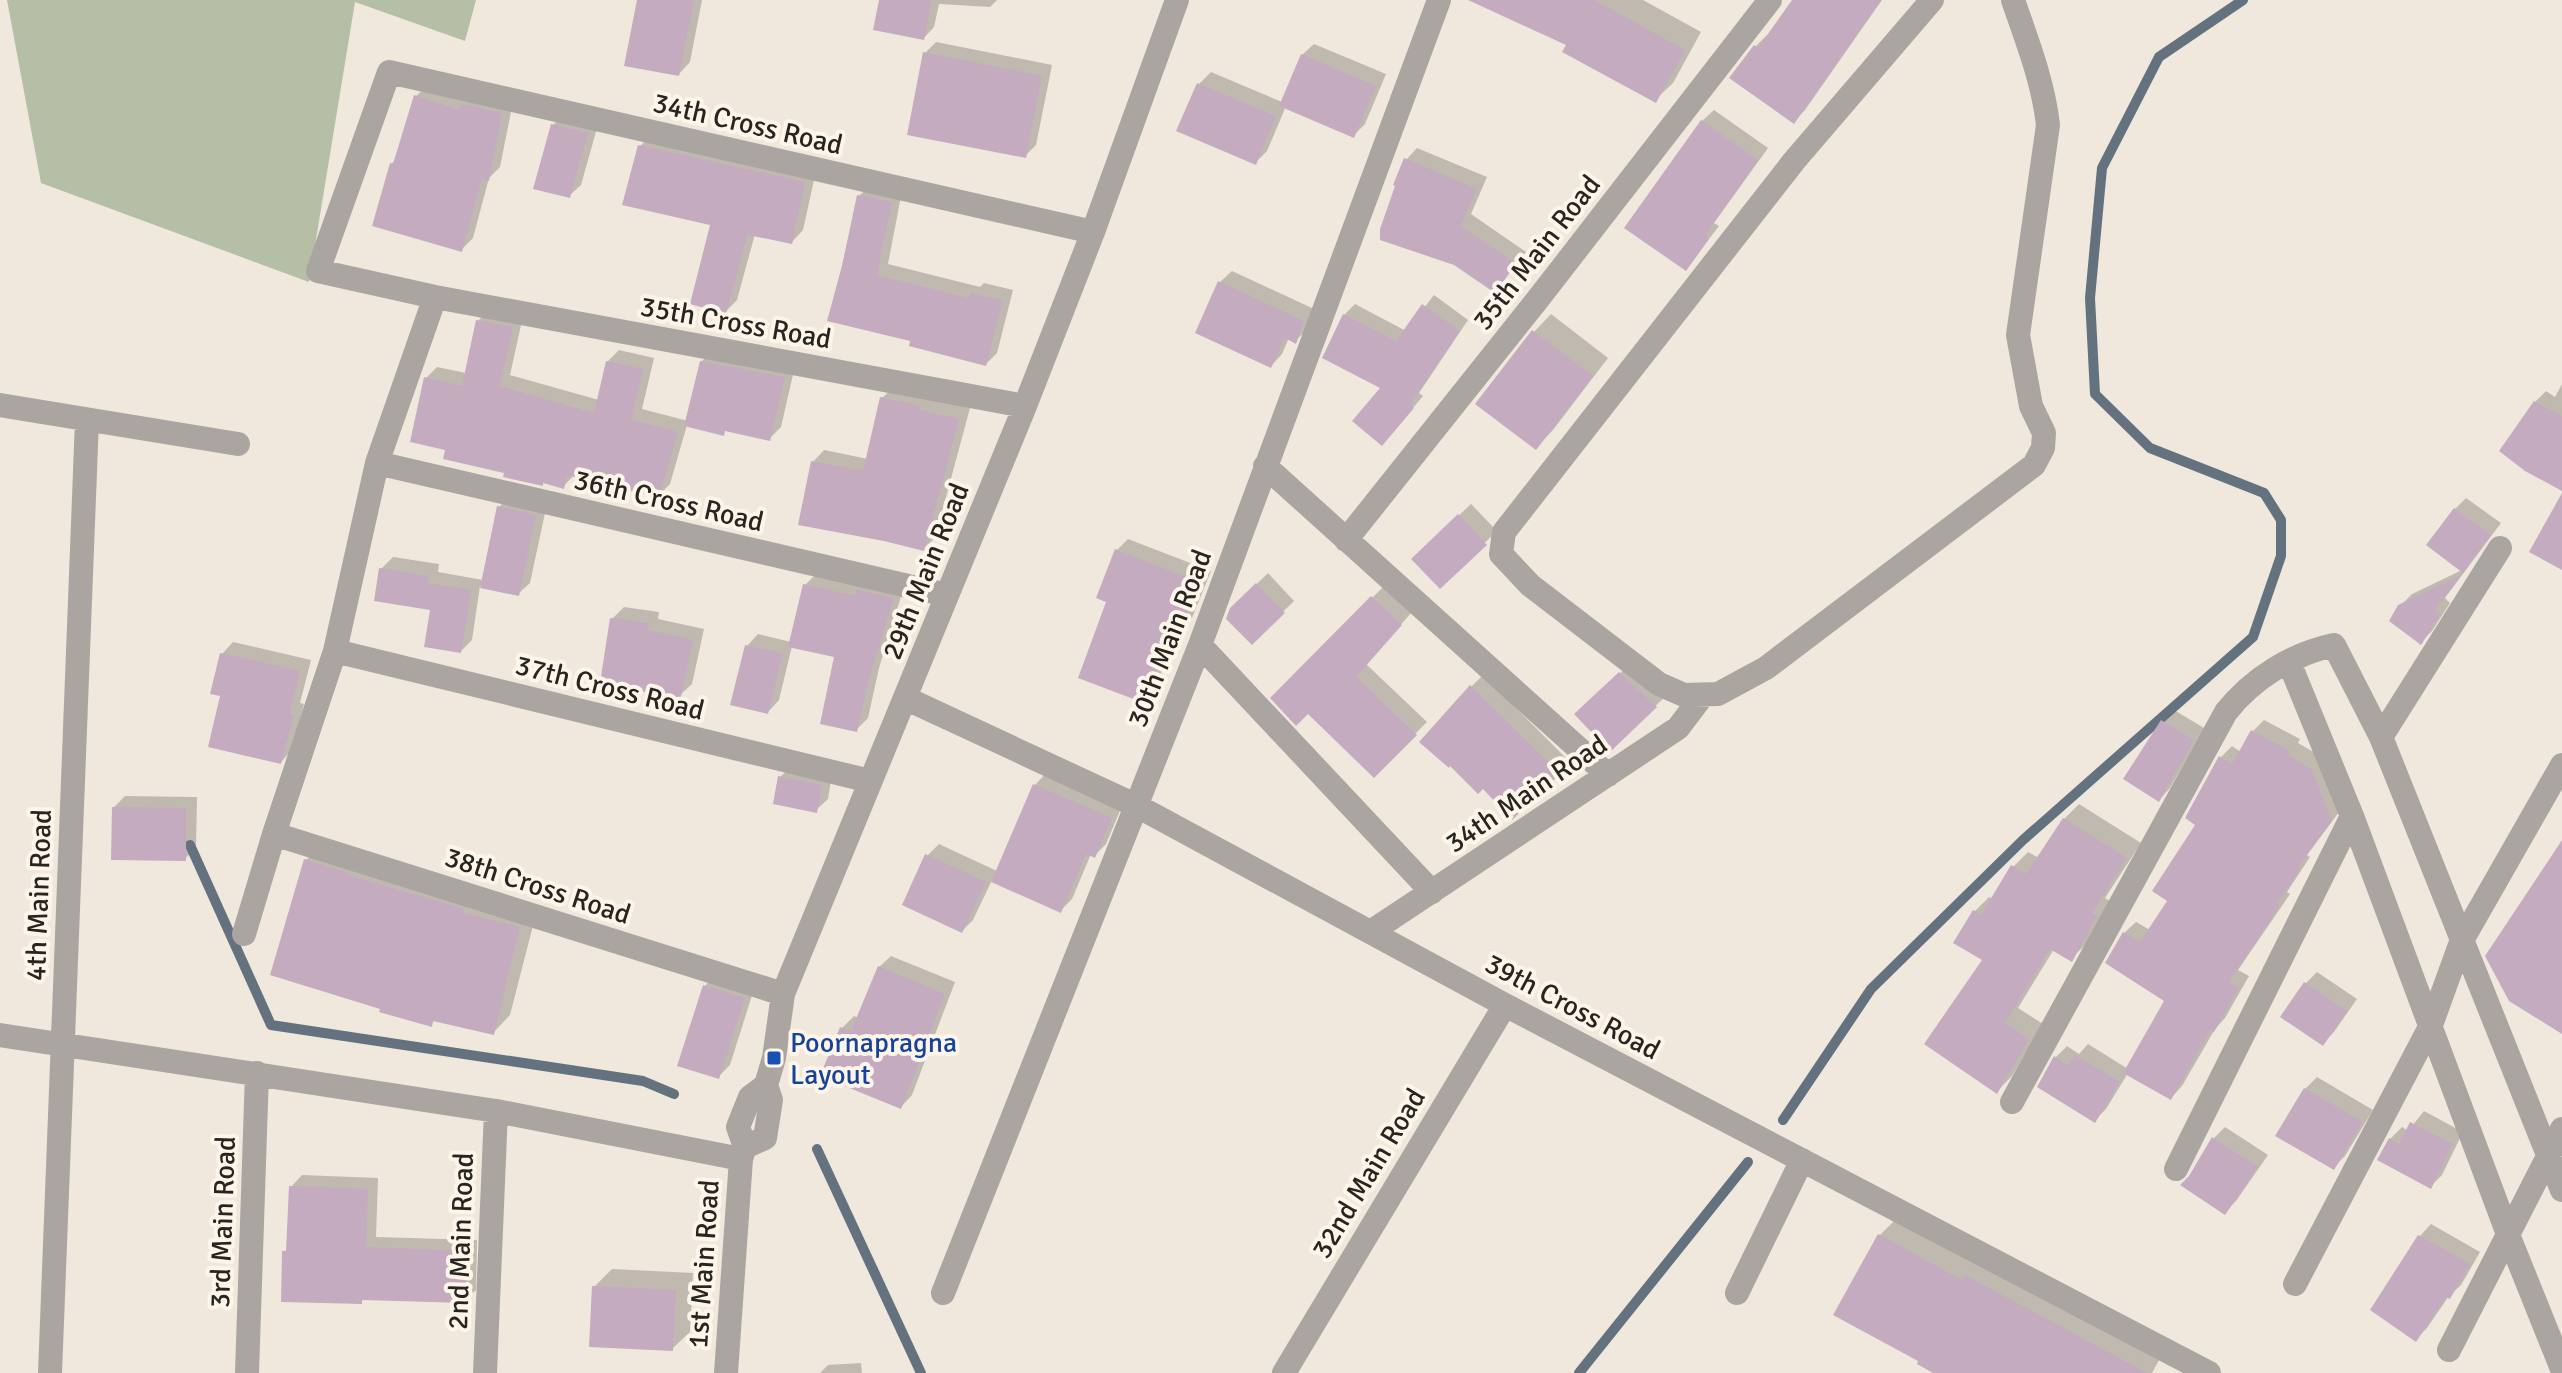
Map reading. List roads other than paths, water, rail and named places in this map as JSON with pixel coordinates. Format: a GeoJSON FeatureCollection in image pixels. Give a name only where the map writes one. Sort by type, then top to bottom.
{"type":"FeatureCollection","features":[{"type":"Feature","properties":{"kind":"street","name":"29th Main Road"},"geometry":{"type":"LineString","coordinates":[[743,1153],[765,1138],[771,1100],[766,1085],[774,1058],[783,994],[1025,406],[1093,232],[1177,0]]}},
{"type":"Feature","properties":{"kind":"street","name":"30th Main Road"},"geometry":{"type":"LineString","coordinates":[[943,1293],[1200,645],[1439,0]]}},
{"type":"Feature","properties":{"kind":"street","name":"35th Main Road"},"geometry":{"type":"LineString","coordinates":[[1346,540],[1770,0]]}},
{"type":"Feature","properties":{"kind":"street"},"geometry":{"type":"LineString","coordinates":[[1932,0],[1794,161],[1504,532],[1501,554],[1530,585],[1659,684],[1684,695],[1718,694],[1766,668],[2034,465],[2043,448],[2044,433],[2031,406],[2018,335],[2048,125],[2039,76],[2013,0]]}},
{"type":"Feature","properties":{"kind":"street","name":"34th Cross Road"},"geometry":{"type":"LineString","coordinates":[[389,72],[1093,232]]}},
{"type":"Feature","properties":{"kind":"street","name":"35th Cross Road"},"geometry":{"type":"LineString","coordinates":[[389,72],[318,271],[435,297],[1025,406]]}},
{"type":"Feature","properties":{"kind":"street"},"geometry":{"type":"LineString","coordinates":[[244,934],[335,651],[377,463],[435,297]]}},
{"type":"Feature","properties":{"kind":"street"},"geometry":{"type":"LineString","coordinates":[[0,405],[238,444]]}},
{"type":"Feature","properties":{"kind":"street","name":"4th Main Road"},"geometry":{"type":"LineString","coordinates":[[50,1373],[87,420]]}},
{"type":"Feature","properties":{"kind":"street","name":"36th Cross Road"},"geometry":{"type":"LineString","coordinates":[[377,463],[947,595]]}},
{"type":"Feature","properties":{"kind":"street"},"geometry":{"type":"LineString","coordinates":[[1265,466],[1608,775]]}},
{"type":"Feature","properties":{"kind":"street"},"geometry":{"type":"LineString","coordinates":[[2381,737],[2500,548]]}},
{"type":"Feature","properties":{"kind":"street"},"geometry":{"type":"LineString","coordinates":[[1200,645],[1432,892]]}},
{"type":"Feature","properties":{"kind":"street"},"geometry":{"type":"LineString","coordinates":[[2012,1102],[2226,712],[2242,692],[2289,662],[2331,645],[2336,647],[2381,737],[2562,1190]]}},
{"type":"Feature","properties":{"kind":"street","name":"37th Cross Road"},"geometry":{"type":"LineString","coordinates":[[335,651],[870,781]]}},
{"type":"Feature","properties":{"kind":"street"},"geometry":{"type":"LineString","coordinates":[[2289,662],[2352,816],[2509,1237],[2562,1369]]}},
{"type":"Feature","properties":{"kind":"street","name":"34th Main Road"},"geometry":{"type":"LineString","coordinates":[[1382,936],[1432,892],[1678,728],[1703,695]]}},
{"type":"Feature","properties":{"kind":"street","name":"39th Cross Road"},"geometry":{"type":"LineString","coordinates":[[905,698],[1137,806],[1505,1005],[2209,1373]]}},
{"type":"Feature","properties":{"kind":"street"},"geometry":{"type":"LineString","coordinates":[[2295,1284],[2431,1025],[2461,942],[2562,765]]}},
{"type":"Feature","properties":{"kind":"street"},"geometry":{"type":"LineString","coordinates":[[2176,1169],[2352,816]]}},
{"type":"Feature","properties":{"kind":"street","name":"38th Cross Road"},"geometry":{"type":"LineString","coordinates":[[274,834],[783,994]]}},
{"type":"Feature","properties":{"kind":"street","name":"32nd Main Road"},"geometry":{"type":"LineString","coordinates":[[1284,1373],[1505,1005]]}},
{"type":"Feature","properties":{"kind":"street"},"geometry":{"type":"LineString","coordinates":[[0,1035],[257,1073],[743,1153]]}},
{"type":"Feature","properties":{"kind":"street","name":"3rd Main Road"},"geometry":{"type":"LineString","coordinates":[[247,1373],[257,1073]]}},
{"type":"Feature","properties":{"kind":"street","name":"2nd Main Road"},"geometry":{"type":"LineString","coordinates":[[485,1373],[496,1111]]}},
{"type":"Feature","properties":{"kind":"street"},"geometry":{"type":"LineString","coordinates":[[2449,1350],[2562,1129]]}},
{"type":"Feature","properties":{"kind":"street","name":"1st Main Road"},"geometry":{"type":"LineString","coordinates":[[726,1373],[743,1153]]}},
{"type":"Feature","properties":{"kind":"street"},"geometry":{"type":"LineString","coordinates":[[1737,1293],[1802,1160]]}},
{"type":"Feature","properties":{"kind":"waterway"},"geometry":{"type":"LineString","coordinates":[[1783,1120],[1871,989],[2023,840],[2253,637],[2281,556],[2281,520],[2264,493],[2150,448],[2095,394],[2090,298],[2102,168],[2159,57],[2243,0]]}},
{"type":"Feature","properties":{"kind":"waterway"},"geometry":{"type":"LineString","coordinates":[[190,845],[271,1025],[643,1081],[674,1094]]}},
{"type":"Feature","properties":{"kind":"waterway"},"geometry":{"type":"LineString","coordinates":[[817,1149],[921,1373]]}},
{"type":"Feature","properties":{"kind":"waterway"},"geometry":{"type":"LineString","coordinates":[[1579,1373],[1748,1162]]}},
{"type":"Feature","properties":{"kind":"place","name":"Poornapragna Layout"},"geometry":{"type":"Point","coordinates":[774,1058]}}]}
